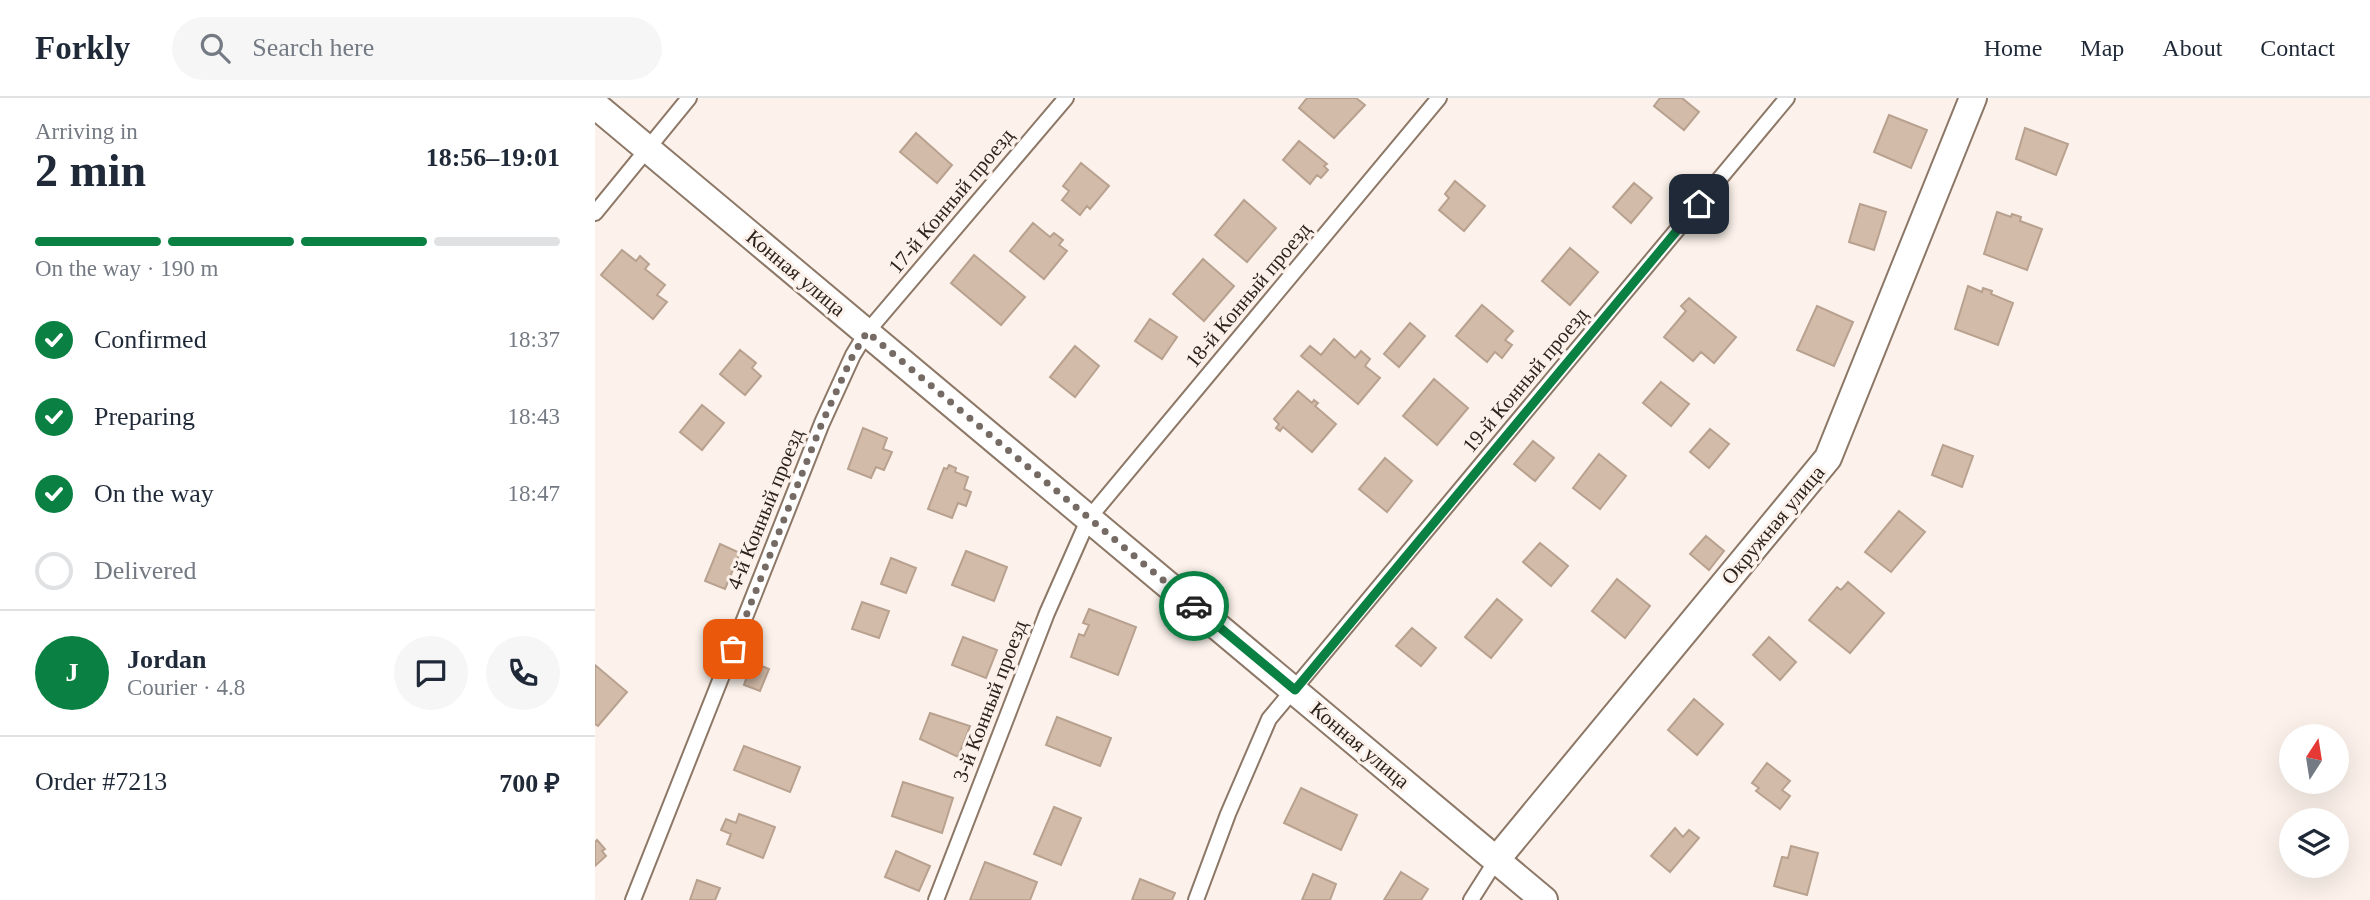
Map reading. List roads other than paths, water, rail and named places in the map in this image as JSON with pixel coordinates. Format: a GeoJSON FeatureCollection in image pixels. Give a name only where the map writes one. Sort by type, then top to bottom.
{"type":"FeatureCollection","features":[{"type":"Feature","properties":{"kind":"street","name":"Окружная улица"},"geometry":{"type":"LineString","coordinates":[[1497,859],[1828,458],[1973,98]]}},
{"type":"Feature","properties":{"kind":"street","name":"Конная улица"},"geometry":{"type":"LineString","coordinates":[[595,105],[1545,900]]}},
{"type":"Feature","properties":{"kind":"lane"},"geometry":{"type":"LineString","coordinates":[[595,213],[689,98]]}},
{"type":"Feature","properties":{"kind":"lane","name":"17-й Конный проезд"},"geometry":{"type":"LineString","coordinates":[[867,332],[1066,98]]}},
{"type":"Feature","properties":{"kind":"lane","name":"18-й Конный проезд"},"geometry":{"type":"LineString","coordinates":[[1089,518],[1439,98]]}},
{"type":"Feature","properties":{"kind":"lane","name":"19-й Конный проезд"},"geometry":{"type":"LineString","coordinates":[[1196,900],[1228,814],[1269,719],[1787,98]]}},
{"type":"Feature","properties":{"kind":"lane","name":"4-й Конный проезд"},"geometry":{"type":"LineString","coordinates":[[633,900],[822,423],[853,355],[867,332]]}},
{"type":"Feature","properties":{"kind":"lane","name":"3-й Конный проезд"},"geometry":{"type":"LineString","coordinates":[[936,900],[1047,613],[1089,518]]}},
{"type":"Feature","properties":{"kind":"lane"},"geometry":{"type":"LineString","coordinates":[[1471,900],[1497,859]]}}]}
